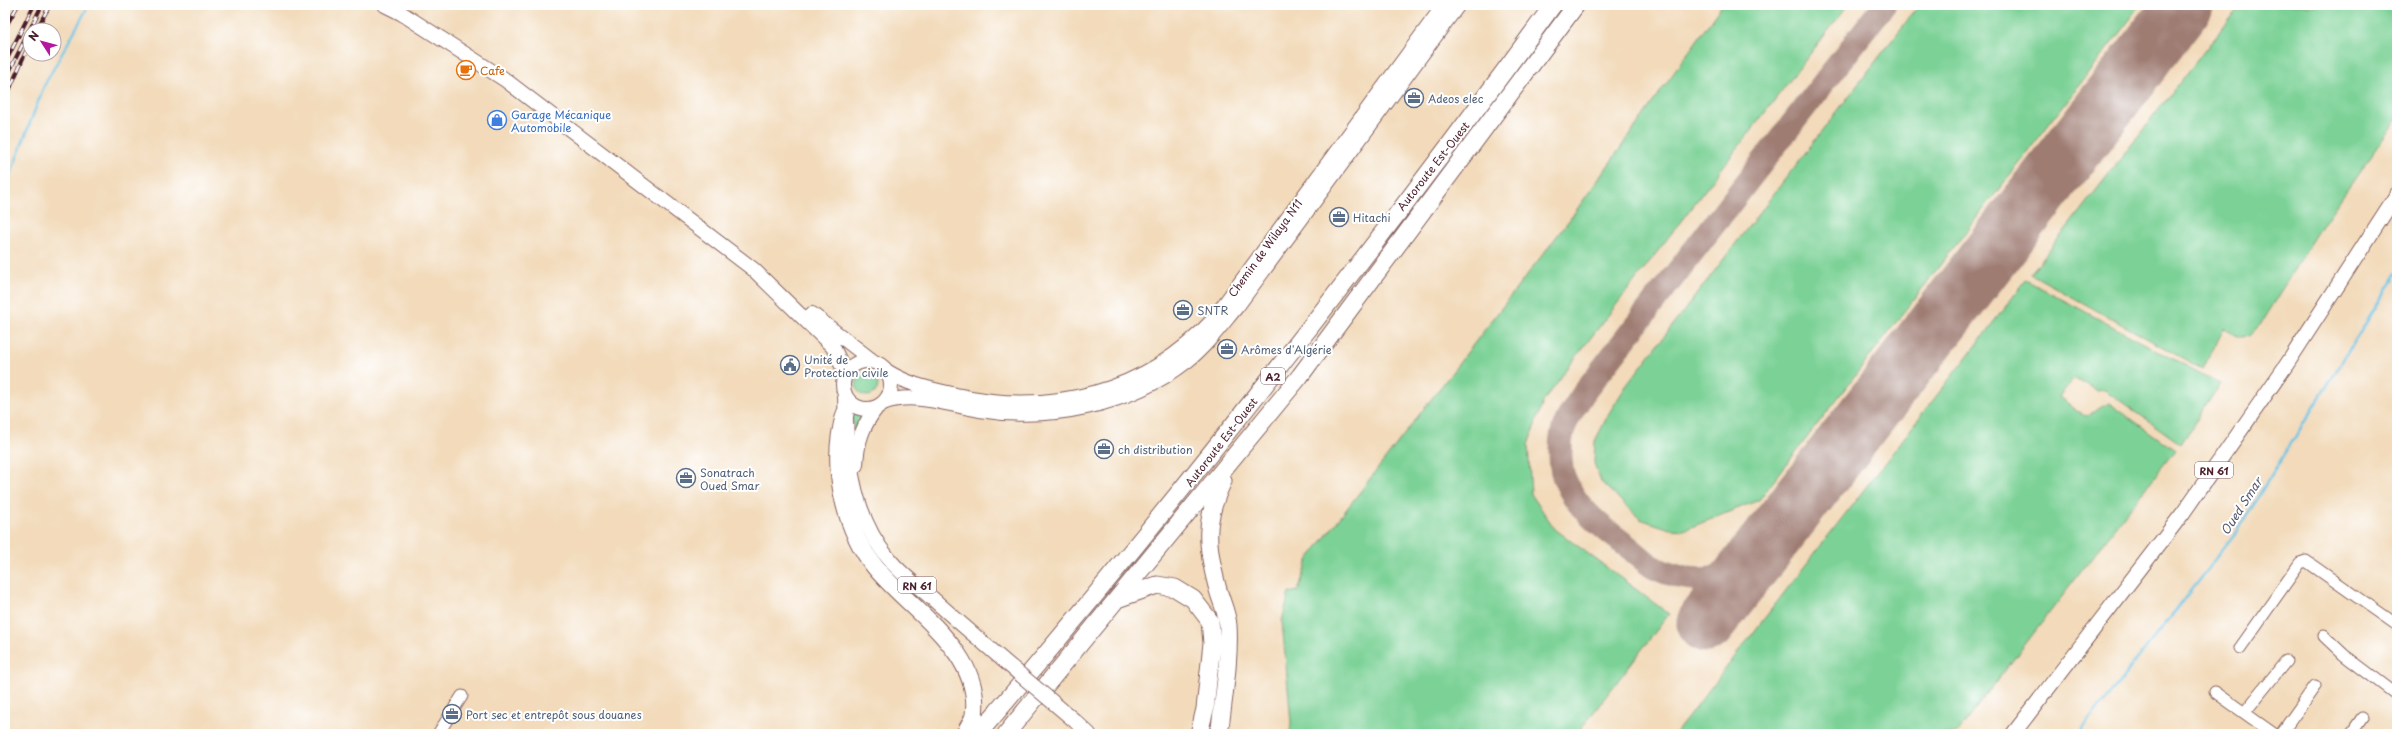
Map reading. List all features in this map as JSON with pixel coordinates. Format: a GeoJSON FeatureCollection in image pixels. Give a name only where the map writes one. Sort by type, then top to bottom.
{"type":"FeatureCollection","features":[{"type":"Feature","properties":{"kind":"highway","name":"Autoroute Est-Ouest"},"geometry":{"type":"LineString","coordinates":[[978,734],[1103,587],[1269,382],[1476,111],[1553,5]]}},
{"type":"Feature","properties":{"kind":"highway","name":"Autoroute Est-Ouest"},"geometry":{"type":"LineString","coordinates":[[1006,734],[1248,442],[1341,323],[1576,5]]}},
{"type":"Feature","properties":{"kind":"highway"},"geometry":{"type":"LineString","coordinates":[[845,414],[841,429],[839,464],[843,494],[850,520],[858,541],[874,566],[954,648],[967,668],[974,693],[974,716],[965,734]]}},
{"type":"Feature","properties":{"kind":"highway"},"geometry":{"type":"LineString","coordinates":[[1217,734],[1220,728],[1228,661],[1228,623],[1211,558],[1208,524],[1212,504],[1227,473],[1248,442]]}},
{"type":"Feature","properties":{"kind":"highway"},"geometry":{"type":"LineString","coordinates":[[1117,600],[1157,585],[1175,588],[1193,599],[1210,621],[1212,643],[1205,709],[1199,734]]}},
{"type":"Feature","properties":{"kind":"highway"},"geometry":{"type":"LineString","coordinates":[[1015,734],[1027,710]]}},
{"type":"Feature","properties":{"kind":"main road"},"geometry":{"type":"LineString","coordinates":[[385,5],[499,76],[885,370],[889,376],[890,390],[880,405]]}},
{"type":"Feature","properties":{"kind":"main road","name":"Chemin de Wilaya N11"},"geometry":{"type":"LineString","coordinates":[[885,370],[900,380],[926,388],[982,401],[1033,403],[1063,400],[1095,393],[1164,363],[1190,343],[1213,320],[1444,5]]}},
{"type":"Feature","properties":{"kind":"main road"},"geometry":{"type":"LineString","coordinates":[[765,280],[833,346],[843,368],[845,394],[855,406],[862,408],[880,405],[902,397],[998,413],[1049,413],[1082,407],[1115,398],[1170,372],[1188,360],[1208,341],[1238,305],[1458,5]]}},
{"type":"Feature","properties":{"kind":"main road","name":"RN 61"},"geometry":{"type":"LineString","coordinates":[[2013,734],[2192,501],[2287,364],[2397,194]]}},
{"type":"Feature","properties":{"kind":"main road"},"geometry":{"type":"LineString","coordinates":[[844,379],[852,366],[859,362],[874,362]]}},
{"type":"Feature","properties":{"kind":"main road","name":"RN 61"},"geometry":{"type":"LineString","coordinates":[[845,394],[845,414],[849,460],[856,491],[875,539],[888,559],[1089,734]]}},
{"type":"Feature","properties":{"kind":"main road","name":"RN 61"},"geometry":{"type":"LineString","coordinates":[[856,491],[859,437],[865,422],[880,405]]}},
{"type":"Feature","properties":{"kind":"street"},"geometry":{"type":"LineString","coordinates":[[2240,648],[2300,563],[2306,561],[2397,625]]}},
{"type":"Feature","properties":{"kind":"street"},"geometry":{"type":"LineString","coordinates":[[2324,636],[2344,655],[2397,695]]}},
{"type":"Feature","properties":{"kind":"street"},"geometry":{"type":"LineString","coordinates":[[2245,712],[2286,661]]}},
{"type":"Feature","properties":{"kind":"street"},"geometry":{"type":"LineString","coordinates":[[2280,734],[2315,686]]}},
{"type":"Feature","properties":{"kind":"street"},"geometry":{"type":"LineString","coordinates":[[2215,692],[2274,734]]}},
{"type":"Feature","properties":{"kind":"street"},"geometry":{"type":"LineString","coordinates":[[438,734],[462,696]]}},
{"type":"Feature","properties":{"kind":"street"},"geometry":{"type":"LineString","coordinates":[[2351,734],[2362,718]]}},
{"type":"Feature","properties":{"kind":"green space"},"geometry":{"type":"Polygon","coordinates":[[[1722,5],[1848,5],[1569,366],[1543,402],[1528,445],[1531,494],[1555,529],[1669,614],[1577,734],[1290,734],[1291,722],[1282,621],[1289,593],[1298,591],[1309,558],[1570,219],[1722,5]]]}},
{"type":"Feature","properties":{"kind":"green space"},"geometry":{"type":"Polygon","coordinates":[[[1919,5],[2141,5],[1759,500],[1684,530],[1670,529],[1640,519],[1601,482],[1594,463],[1595,441],[1609,413],[1626,386],[1919,5]]]}},
{"type":"Feature","properties":{"kind":"green space"},"geometry":{"type":"Polygon","coordinates":[[[2240,5],[2397,5],[2397,119],[2325,221],[2257,329],[2250,336],[2240,337],[2224,329],[2202,369],[2031,274],[2240,5]]]}},
{"type":"Feature","properties":{"kind":"green space"},"geometry":{"type":"Polygon","coordinates":[[[2026,280],[2220,384],[2181,444],[2105,390],[2097,391],[2075,378],[2059,397],[2085,416],[2109,403],[2175,450],[1956,734],[1675,734],[2026,280]]]}},
{"type":"Feature","properties":{"kind":"green space"},"geometry":{"type":"Polygon","coordinates":[[[867,374],[875,377],[878,385],[875,393],[867,396],[859,393],[856,385],[859,377],[867,374]]]}},
{"type":"Feature","properties":{"kind":"green space"},"geometry":{"type":"Polygon","coordinates":[[[852,413],[863,416],[854,439],[852,413]]]}},
{"type":"Feature","properties":{"kind":"waterway"},"geometry":{"type":"LineString","coordinates":[[5,189],[44,86],[89,5]]}},
{"type":"Feature","properties":{"kind":"waterway","name":"Oued Smar"},"geometry":{"type":"LineString","coordinates":[[2079,734],[2236,532],[2397,273]]}},
{"type":"Feature","properties":{"kind":"taxiway"},"geometry":{"type":"LineString","coordinates":[[1761,551],[1736,570],[1713,578],[1686,578],[1655,568],[1594,520],[1578,502],[1564,478],[1561,456],[1562,433],[1570,415],[1585,391],[1884,5]]}},
{"type":"Feature","properties":{"kind":"runway"},"geometry":{"type":"LineString","coordinates":[[1706,623],[2184,5]]}},
{"type":"Feature","properties":{"kind":"railway"},"geometry":{"type":"LineString","coordinates":[[5,28],[18,5]]}},
{"type":"Feature","properties":{"kind":"railway"},"geometry":{"type":"LineString","coordinates":[[5,63],[34,5]]}},
{"type":"Feature","properties":{"kind":"railway"},"geometry":{"type":"LineString","coordinates":[[5,80],[42,5]]}},
{"type":"Feature","properties":{"kind":"railway"},"geometry":{"type":"LineString","coordinates":[[40,22],[50,5]]}},
{"type":"Feature","properties":{"kind":"railway"},"geometry":{"type":"LineString","coordinates":[[5,100],[22,61]]}},
{"type":"Feature","properties":{"kind":"place","name":"Cafe"},"geometry":{"type":"Point","coordinates":[466,70]}},
{"type":"Feature","properties":{"kind":"place","name":"Adeos elec"},"geometry":{"type":"Point","coordinates":[1414,98]}},
{"type":"Feature","properties":{"kind":"place","name":"Garage Mécanique Automobile"},"geometry":{"type":"Point","coordinates":[497,120]}},
{"type":"Feature","properties":{"kind":"place","name":"Hitachi"},"geometry":{"type":"Point","coordinates":[1339,217]}},
{"type":"Feature","properties":{"kind":"place","name":"SNTR"},"geometry":{"type":"Point","coordinates":[1183,310]}},
{"type":"Feature","properties":{"kind":"place","name":"Arômes d'Algérie"},"geometry":{"type":"Point","coordinates":[1227,349]}},
{"type":"Feature","properties":{"kind":"place","name":"Unité de Protection civile"},"geometry":{"type":"Point","coordinates":[790,365]}},
{"type":"Feature","properties":{"kind":"place","name":"ch distribution"},"geometry":{"type":"Point","coordinates":[1104,449]}},
{"type":"Feature","properties":{"kind":"place","name":"Sonatrach Oued Smar"},"geometry":{"type":"Point","coordinates":[686,478]}},
{"type":"Feature","properties":{"kind":"place","name":"Port sec et entrepôt sous douanes"},"geometry":{"type":"Point","coordinates":[452,714]}}]}
